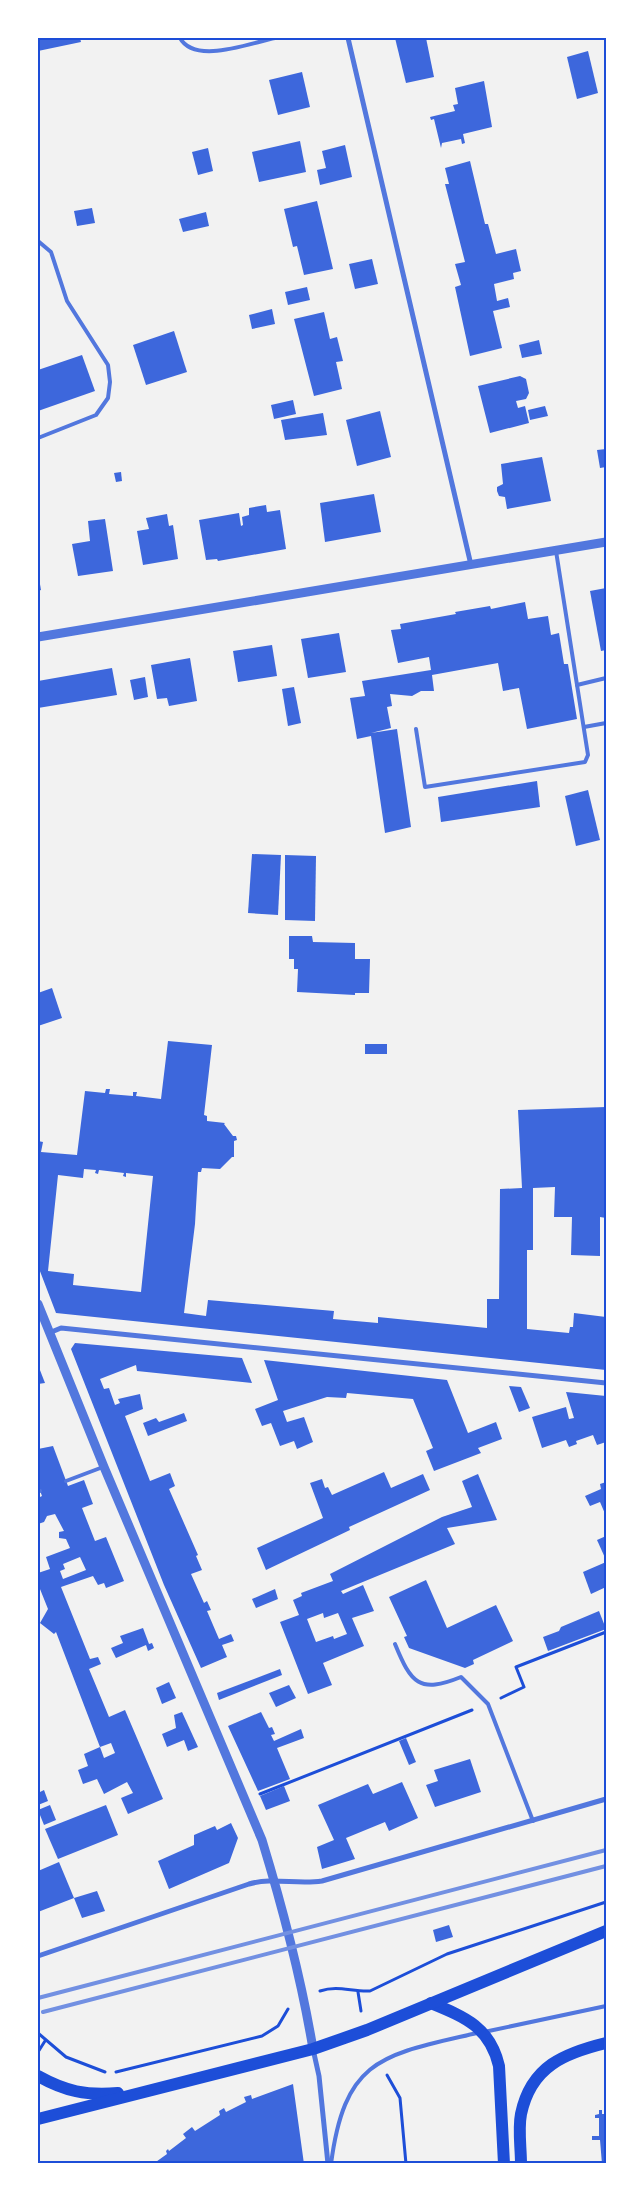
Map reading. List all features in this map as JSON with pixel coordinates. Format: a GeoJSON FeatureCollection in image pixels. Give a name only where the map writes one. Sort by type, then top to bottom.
{"type":"FeatureCollection","features":[{"type":"Feature","properties":{"kind":"main road"},"geometry":{"type":"LineString","coordinates":[[38,2120],[313,2048],[367,2030],[606,1931]]}},
{"type":"Feature","properties":{"kind":"main road"},"geometry":{"type":"LineString","coordinates":[[431,2003],[470,2020],[482,2032],[494,2050],[499,2066],[504,2164]]}},
{"type":"Feature","properties":{"kind":"main road"},"geometry":{"type":"LineString","coordinates":[[522,2164],[520,2116],[526,2100],[546,2068],[561,2057],[572,2052],[606,2043]]}},
{"type":"Feature","properties":{"kind":"main road"},"geometry":{"type":"LineString","coordinates":[[38,2076],[63,2090],[102,2094],[155,2090]]}},
{"type":"Feature","properties":{"kind":"street"},"geometry":{"type":"LineString","coordinates":[[348,38],[471,565]]}},
{"type":"Feature","properties":{"kind":"street"},"geometry":{"type":"LineString","coordinates":[[38,637],[606,542]]}},
{"type":"Feature","properties":{"kind":"street"},"geometry":{"type":"LineString","coordinates":[[38,1304],[104,1467],[262,1840],[281,1900],[302,1984],[319,2076],[330,2164]]}},
{"type":"Feature","properties":{"kind":"street"},"geometry":{"type":"LineString","coordinates":[[49,1333],[67,1329],[606,1383]]}},
{"type":"Feature","properties":{"kind":"street"},"geometry":{"type":"LineString","coordinates":[[38,1956],[249,1884],[275,1880],[292,1883],[322,1881],[606,1799]]}},
{"type":"Feature","properties":{"kind":"lane"},"geometry":{"type":"LineString","coordinates":[[180,38],[193,51],[209,52],[274,38]]}},
{"type":"Feature","properties":{"kind":"lane"},"geometry":{"type":"LineString","coordinates":[[38,241],[51,252],[67,301],[108,365],[110,382],[108,398],[96,415],[38,438]]}},
{"type":"Feature","properties":{"kind":"lane"},"geometry":{"type":"LineString","coordinates":[[416,729],[425,787],[585,762],[588,755],[556,551]]}},
{"type":"Feature","properties":{"kind":"lane"},"geometry":{"type":"LineString","coordinates":[[578,685],[606,678]]}},
{"type":"Feature","properties":{"kind":"lane"},"geometry":{"type":"LineString","coordinates":[[584,728],[606,723]]}},
{"type":"Feature","properties":{"kind":"lane"},"geometry":{"type":"LineString","coordinates":[[66,1481],[104,1467]]}},
{"type":"Feature","properties":{"kind":"lane"},"geometry":{"type":"LineString","coordinates":[[395,1644],[404,1667],[413,1678],[421,1683],[432,1686],[441,1685],[461,1677],[488,1704],[533,1821]]}},
{"type":"Feature","properties":{"kind":"lane"},"geometry":{"type":"LineString","coordinates":[[330,2164],[336,2130],[349,2093],[361,2077],[379,2062],[404,2050],[606,2006]]}},
{"type":"Feature","properties":{"kind":"path"},"geometry":{"type":"LineString","coordinates":[[255,1795],[488,1704],[524,1687],[516,1667],[606,1632]]}},
{"type":"Feature","properties":{"kind":"path"},"geometry":{"type":"LineString","coordinates":[[38,2033],[45,2041],[66,2057],[101,2072],[113,2073],[262,2036],[278,2026],[291,1999],[325,1989],[341,1987],[358,1992],[370,1991],[447,1954],[606,1902]]}},
{"type":"Feature","properties":{"kind":"path"},"geometry":{"type":"LineString","coordinates":[[358,1992],[362,2014]]}},
{"type":"Feature","properties":{"kind":"path"},"geometry":{"type":"LineString","coordinates":[[38,2052],[45,2041]]}},
{"type":"Feature","properties":{"kind":"path"},"geometry":{"type":"LineString","coordinates":[[385,2072],[400,2098],[406,2164]]}},
{"type":"Feature","properties":{"kind":"building"},"geometry":{"type":"Polygon","coordinates":[[[38,38],[80,38],[81,42],[38,51],[38,38]]]}},
{"type":"Feature","properties":{"kind":"building"},"geometry":{"type":"Polygon","coordinates":[[[395,38],[426,38],[434,77],[406,83],[395,38]]]}},
{"type":"Feature","properties":{"kind":"building"},"geometry":{"type":"Polygon","coordinates":[[[588,51],[598,93],[577,99],[567,57],[588,51]]]}},
{"type":"Feature","properties":{"kind":"building"},"geometry":{"type":"Polygon","coordinates":[[[302,72],[310,107],[278,115],[269,80],[302,72]]]}},
{"type":"Feature","properties":{"kind":"building"},"geometry":{"type":"Polygon","coordinates":[[[484,81],[492,127],[463,134],[465,143],[462,144],[461,139],[442,143],[441,148],[434,119],[431,120],[430,117],[455,111],[453,105],[458,104],[455,88],[484,81]]]}},
{"type":"Feature","properties":{"kind":"building"},"geometry":{"type":"Polygon","coordinates":[[[300,141],[306,172],[259,182],[252,152],[300,141]]]}},
{"type":"Feature","properties":{"kind":"building"},"geometry":{"type":"Polygon","coordinates":[[[345,145],[352,177],[320,185],[317,170],[326,168],[322,151],[345,145]]]}},
{"type":"Feature","properties":{"kind":"building"},"geometry":{"type":"Polygon","coordinates":[[[208,148],[213,171],[198,175],[192,152],[208,148]]]}},
{"type":"Feature","properties":{"kind":"building"},"geometry":{"type":"Polygon","coordinates":[[[470,161],[485,224],[488,224],[496,254],[516,249],[521,271],[513,273],[514,279],[494,284],[497,301],[508,298],[510,307],[493,311],[502,348],[470,356],[455,287],[461,285],[455,264],[465,262],[445,184],[449,184],[445,168],[470,161]]]}},
{"type":"Feature","properties":{"kind":"building"},"geometry":{"type":"Polygon","coordinates":[[[317,201],[333,269],[304,275],[297,246],[293,247],[284,209],[317,201]]]}},
{"type":"Feature","properties":{"kind":"building"},"geometry":{"type":"Polygon","coordinates":[[[92,208],[95,223],[77,226],[74,211],[92,208]]]}},
{"type":"Feature","properties":{"kind":"building"},"geometry":{"type":"Polygon","coordinates":[[[206,212],[209,226],[183,232],[179,219],[206,212]]]}},
{"type":"Feature","properties":{"kind":"building"},"geometry":{"type":"Polygon","coordinates":[[[372,259],[378,284],[355,289],[349,264],[372,259]]]}},
{"type":"Feature","properties":{"kind":"building"},"geometry":{"type":"Polygon","coordinates":[[[307,287],[310,300],[288,305],[285,292],[307,287]]]}},
{"type":"Feature","properties":{"kind":"building"},"geometry":{"type":"Polygon","coordinates":[[[272,309],[275,324],[252,329],[249,315],[272,309]]]}},
{"type":"Feature","properties":{"kind":"building"},"geometry":{"type":"Polygon","coordinates":[[[324,312],[330,339],[337,337],[343,361],[336,362],[342,389],[314,396],[294,319],[324,312]]]}},
{"type":"Feature","properties":{"kind":"building"},"geometry":{"type":"Polygon","coordinates":[[[174,331],[187,372],[146,385],[133,345],[174,331]]]}},
{"type":"Feature","properties":{"kind":"building"},"geometry":{"type":"Polygon","coordinates":[[[539,340],[542,354],[522,358],[519,345],[539,340]]]}},
{"type":"Feature","properties":{"kind":"building"},"geometry":{"type":"Polygon","coordinates":[[[82,355],[95,391],[38,411],[38,370],[82,355]]]}},
{"type":"Feature","properties":{"kind":"building"},"geometry":{"type":"Polygon","coordinates":[[[520,376],[526,379],[529,393],[526,399],[516,401],[518,408],[525,406],[529,423],[490,433],[478,386],[520,376]]]}},
{"type":"Feature","properties":{"kind":"building"},"geometry":{"type":"Polygon","coordinates":[[[293,400],[296,414],[274,419],[271,405],[293,400]]]}},
{"type":"Feature","properties":{"kind":"building"},"geometry":{"type":"Polygon","coordinates":[[[545,406],[548,416],[530,420],[528,410],[545,406]]]}},
{"type":"Feature","properties":{"kind":"building"},"geometry":{"type":"Polygon","coordinates":[[[380,411],[391,457],[357,466],[346,420],[380,411]]]}},
{"type":"Feature","properties":{"kind":"building"},"geometry":{"type":"Polygon","coordinates":[[[323,413],[327,435],[285,440],[281,420],[323,413]]]}},
{"type":"Feature","properties":{"kind":"building"},"geometry":{"type":"Polygon","coordinates":[[[606,449],[606,467],[600,468],[597,450],[606,449]]]}},
{"type":"Feature","properties":{"kind":"building"},"geometry":{"type":"Polygon","coordinates":[[[542,457],[551,501],[507,509],[505,497],[499,496],[497,491],[497,487],[503,484],[501,464],[542,457]]]}},
{"type":"Feature","properties":{"kind":"building"},"geometry":{"type":"Polygon","coordinates":[[[121,472],[122,481],[116,482],[114,473],[121,472]]]}},
{"type":"Feature","properties":{"kind":"building"},"geometry":{"type":"Polygon","coordinates":[[[374,494],[381,532],[325,542],[320,503],[374,494]]]}},
{"type":"Feature","properties":{"kind":"building"},"geometry":{"type":"Polygon","coordinates":[[[266,505],[267,512],[280,510],[286,549],[218,561],[217,559],[206,560],[199,520],[239,513],[241,526],[243,525],[242,517],[249,515],[249,508],[266,505]]]}},
{"type":"Feature","properties":{"kind":"building"},"geometry":{"type":"Polygon","coordinates":[[[167,514],[169,526],[173,525],[178,559],[143,565],[137,531],[149,529],[146,518],[167,514]]]}},
{"type":"Feature","properties":{"kind":"building"},"geometry":{"type":"Polygon","coordinates":[[[105,519],[113,571],[78,576],[72,544],[90,541],[88,521],[105,519]]]}},
{"type":"Feature","properties":{"kind":"building"},"geometry":{"type":"Polygon","coordinates":[[[38,573],[41,590],[38,591],[38,573]]]}},
{"type":"Feature","properties":{"kind":"building"},"geometry":{"type":"Polygon","coordinates":[[[606,588],[606,650],[601,651],[590,591],[606,588]]]}},
{"type":"Feature","properties":{"kind":"building"},"geometry":{"type":"Polygon","coordinates":[[[525,602],[528,619],[548,616],[551,635],[559,633],[564,664],[568,664],[577,719],[527,729],[519,688],[503,691],[498,663],[432,675],[434,691],[421,691],[412,696],[390,694],[392,706],[387,707],[391,728],[371,733],[397,729],[411,827],[385,833],[371,736],[357,739],[350,698],[365,696],[362,681],[431,670],[429,657],[398,663],[391,630],[401,629],[400,624],[456,614],[455,612],[490,606],[491,609],[525,602]]]}},
{"type":"Feature","properties":{"kind":"building"},"geometry":{"type":"Polygon","coordinates":[[[339,633],[346,672],[308,678],[301,639],[339,633]]]}},
{"type":"Feature","properties":{"kind":"building"},"geometry":{"type":"Polygon","coordinates":[[[272,645],[277,676],[238,682],[233,651],[272,645]]]}},
{"type":"Feature","properties":{"kind":"building"},"geometry":{"type":"Polygon","coordinates":[[[190,658],[197,701],[169,706],[167,698],[157,699],[151,665],[190,658]]]}},
{"type":"Feature","properties":{"kind":"building"},"geometry":{"type":"Polygon","coordinates":[[[112,668],[117,695],[38,708],[38,681],[112,668]]]}},
{"type":"Feature","properties":{"kind":"building"},"geometry":{"type":"Polygon","coordinates":[[[145,677],[148,697],[134,700],[130,680],[145,677]]]}},
{"type":"Feature","properties":{"kind":"building"},"geometry":{"type":"Polygon","coordinates":[[[294,687],[301,723],[288,726],[282,689],[294,687]]]}},
{"type":"Feature","properties":{"kind":"building"},"geometry":{"type":"Polygon","coordinates":[[[537,781],[540,807],[441,822],[438,797],[537,781]]]}},
{"type":"Feature","properties":{"kind":"building"},"geometry":{"type":"Polygon","coordinates":[[[588,790],[600,840],[576,846],[565,796],[588,790]]]}},
{"type":"Feature","properties":{"kind":"building"},"geometry":{"type":"Polygon","coordinates":[[[252,854],[281,855],[278,915],[248,913],[252,854]]]}},
{"type":"Feature","properties":{"kind":"building"},"geometry":{"type":"Polygon","coordinates":[[[285,855],[316,856],[315,921],[285,920],[285,855]]]}},
{"type":"Feature","properties":{"kind":"building"},"geometry":{"type":"Polygon","coordinates":[[[289,936],[312,936],[313,942],[355,943],[355,959],[370,959],[369,993],[355,993],[355,995],[297,992],[298,969],[294,969],[294,959],[289,959],[289,936]]]}},
{"type":"Feature","properties":{"kind":"building"},"geometry":{"type":"Polygon","coordinates":[[[52,988],[62,1018],[38,1026],[38,993],[52,988]]]}},
{"type":"Feature","properties":{"kind":"building"},"geometry":{"type":"Polygon","coordinates":[[[168,1041],[212,1045],[204,1115],[207,1116],[207,1121],[225,1123],[237,1140],[234,1141],[234,1157],[220,1169],[202,1168],[201,1172],[198,1172],[195,1224],[184,1313],[206,1316],[208,1300],[334,1311],[333,1319],[378,1323],[378,1317],[487,1328],[487,1299],[499,1299],[500,1189],[522,1188],[518,1110],[606,1107],[606,1218],[600,1217],[600,1256],[571,1255],[572,1217],[554,1217],[555,1187],[533,1188],[533,1250],[527,1250],[527,1329],[569,1333],[570,1327],[573,1327],[574,1313],[606,1317],[606,1370],[56,1313],[38,1266],[38,1141],[43,1142],[41,1152],[77,1155],[85,1091],[105,1093],[106,1089],[110,1089],[109,1094],[133,1096],[133,1092],[137,1092],[136,1096],[161,1099],[168,1041]],[[84,1169],[83,1178],[58,1175],[48,1271],[74,1274],[73,1285],[141,1292],[153,1176],[126,1173],[126,1177],[123,1176],[124,1173],[99,1170],[98,1174],[95,1173],[96,1170],[84,1169]]]}},
{"type":"Feature","properties":{"kind":"building"},"geometry":{"type":"Polygon","coordinates":[[[365,1044],[387,1044],[387,1054],[365,1054],[365,1044]]]}},
{"type":"Feature","properties":{"kind":"building"},"geometry":{"type":"Polygon","coordinates":[[[75,1343],[242,1358],[252,1383],[137,1371],[136,1365],[100,1379],[104,1389],[109,1388],[115,1405],[120,1403],[118,1399],[140,1394],[143,1409],[125,1416],[150,1481],[170,1473],[175,1486],[169,1489],[198,1555],[196,1556],[202,1570],[191,1574],[204,1603],[207,1601],[211,1610],[207,1611],[219,1639],[231,1634],[234,1641],[222,1645],[227,1657],[201,1668],[164,1585],[71,1349],[75,1343]]]}},
{"type":"Feature","properties":{"kind":"building"},"geometry":{"type":"Polygon","coordinates":[[[264,1360],[447,1380],[468,1433],[496,1422],[502,1439],[478,1448],[481,1453],[434,1471],[426,1451],[433,1448],[413,1399],[347,1393],[346,1398],[327,1397],[283,1411],[287,1422],[304,1417],[313,1442],[297,1449],[294,1441],[280,1446],[271,1423],[262,1426],[255,1409],[278,1400],[264,1360]]]}},
{"type":"Feature","properties":{"kind":"building"},"geometry":{"type":"Polygon","coordinates":[[[38,1365],[45,1383],[38,1384],[38,1365]]]}},
{"type":"Feature","properties":{"kind":"building"},"geometry":{"type":"Polygon","coordinates":[[[509,1386],[521,1387],[530,1408],[519,1412],[509,1386]]]}},
{"type":"Feature","properties":{"kind":"building"},"geometry":{"type":"Polygon","coordinates":[[[566,1392],[606,1396],[606,1442],[597,1445],[593,1435],[576,1441],[577,1444],[569,1447],[566,1440],[542,1448],[532,1417],[566,1407],[569,1419],[574,1418],[566,1392]]]}},
{"type":"Feature","properties":{"kind":"building"},"geometry":{"type":"Polygon","coordinates":[[[184,1413],[187,1421],[148,1436],[143,1423],[156,1418],[159,1422],[184,1413]]]}},
{"type":"Feature","properties":{"kind":"building"},"geometry":{"type":"Polygon","coordinates":[[[53,1446],[68,1486],[84,1480],[93,1504],[82,1508],[95,1541],[106,1537],[124,1581],[106,1588],[104,1583],[98,1585],[93,1576],[61,1587],[90,1659],[98,1657],[101,1664],[89,1669],[109,1717],[125,1710],[163,1799],[128,1814],[121,1798],[133,1793],[127,1782],[104,1794],[97,1779],[83,1784],[78,1770],[88,1766],[84,1754],[100,1747],[56,1632],[54,1634],[40,1623],[48,1609],[38,1584],[38,1573],[50,1569],[46,1557],[70,1548],[66,1539],[59,1538],[59,1532],[64,1531],[55,1514],[47,1516],[44,1522],[38,1524],[38,1498],[42,1496],[38,1485],[38,1449],[53,1446]],[[80,1557],[63,1564],[65,1569],[60,1571],[63,1579],[86,1570],[80,1557]],[[111,1743],[100,1747],[104,1758],[115,1753],[111,1743]]]}},
{"type":"Feature","properties":{"kind":"building"},"geometry":{"type":"Polygon","coordinates":[[[384,1472],[391,1488],[423,1474],[430,1490],[349,1527],[350,1530],[266,1570],[257,1548],[323,1518],[310,1483],[322,1479],[325,1488],[328,1487],[332,1495],[384,1472]]]}},
{"type":"Feature","properties":{"kind":"building"},"geometry":{"type":"Polygon","coordinates":[[[478,1474],[497,1520],[447,1528],[455,1544],[341,1591],[343,1594],[363,1585],[374,1611],[352,1618],[364,1646],[323,1663],[332,1685],[308,1694],[280,1622],[299,1615],[293,1600],[302,1596],[301,1593],[333,1581],[330,1574],[442,1517],[472,1507],[462,1481],[478,1474]],[[323,1613],[307,1619],[316,1642],[333,1636],[334,1639],[347,1634],[338,1613],[324,1618],[323,1613]]]}},
{"type":"Feature","properties":{"kind":"building"},"geometry":{"type":"Polygon","coordinates":[[[606,1482],[606,1516],[600,1502],[590,1506],[585,1496],[601,1489],[600,1484],[606,1482]]]}},
{"type":"Feature","properties":{"kind":"building"},"geometry":{"type":"Polygon","coordinates":[[[606,1536],[606,1560],[597,1540],[606,1536]]]}},
{"type":"Feature","properties":{"kind":"building"},"geometry":{"type":"Polygon","coordinates":[[[606,1562],[606,1587],[591,1594],[583,1572],[606,1562]]]}},
{"type":"Feature","properties":{"kind":"building"},"geometry":{"type":"Polygon","coordinates":[[[426,1580],[447,1628],[496,1605],[513,1641],[473,1660],[474,1664],[465,1668],[409,1648],[404,1637],[407,1636],[389,1597],[426,1580]]]}},
{"type":"Feature","properties":{"kind":"building"},"geometry":{"type":"Polygon","coordinates":[[[275,1589],[278,1599],[256,1608],[252,1599],[275,1589]]]}},
{"type":"Feature","properties":{"kind":"building"},"geometry":{"type":"Polygon","coordinates":[[[599,1611],[606,1629],[548,1651],[543,1637],[599,1611]]]}},
{"type":"Feature","properties":{"kind":"building"},"geometry":{"type":"Polygon","coordinates":[[[143,1628],[149,1644],[152,1643],[154,1648],[148,1651],[146,1645],[116,1658],[111,1648],[123,1643],[120,1636],[143,1628]]]}},
{"type":"Feature","properties":{"kind":"building"},"geometry":{"type":"Polygon","coordinates":[[[280,1669],[282,1675],[219,1700],[217,1693],[280,1669]]]}},
{"type":"Feature","properties":{"kind":"building"},"geometry":{"type":"Polygon","coordinates":[[[169,1682],[176,1698],[162,1704],[156,1688],[169,1682]]]}},
{"type":"Feature","properties":{"kind":"building"},"geometry":{"type":"Polygon","coordinates":[[[289,1685],[296,1698],[276,1707],[269,1693],[289,1685]]]}},
{"type":"Feature","properties":{"kind":"building"},"geometry":{"type":"Polygon","coordinates":[[[182,1712],[198,1747],[188,1751],[184,1740],[167,1747],[162,1734],[176,1728],[174,1715],[182,1712]]]}},
{"type":"Feature","properties":{"kind":"building"},"geometry":{"type":"Polygon","coordinates":[[[261,1712],[269,1728],[272,1727],[275,1734],[271,1735],[274,1741],[301,1729],[304,1738],[277,1748],[290,1779],[258,1791],[228,1726],[261,1712]]]}},
{"type":"Feature","properties":{"kind":"building"},"geometry":{"type":"Polygon","coordinates":[[[406,1738],[416,1762],[409,1765],[399,1741],[406,1738]]]}},
{"type":"Feature","properties":{"kind":"building"},"geometry":{"type":"Polygon","coordinates":[[[470,1759],[481,1792],[435,1807],[426,1785],[438,1781],[434,1770],[470,1759]]]}},
{"type":"Feature","properties":{"kind":"building"},"geometry":{"type":"Polygon","coordinates":[[[402,1782],[418,1818],[389,1831],[385,1822],[346,1838],[355,1859],[322,1869],[317,1847],[334,1840],[318,1805],[368,1784],[373,1794],[402,1782]]]}},
{"type":"Feature","properties":{"kind":"building"},"geometry":{"type":"Polygon","coordinates":[[[284,1786],[290,1801],[266,1810],[260,1796],[284,1786]]]}},
{"type":"Feature","properties":{"kind":"building"},"geometry":{"type":"Polygon","coordinates":[[[44,1790],[48,1801],[38,1805],[38,1793],[44,1790]]]}},
{"type":"Feature","properties":{"kind":"building"},"geometry":{"type":"Polygon","coordinates":[[[50,1805],[56,1820],[44,1825],[38,1810],[50,1805]]]}},
{"type":"Feature","properties":{"kind":"building"},"geometry":{"type":"Polygon","coordinates":[[[106,1805],[118,1835],[58,1859],[45,1829],[106,1805]]]}},
{"type":"Feature","properties":{"kind":"building"},"geometry":{"type":"Polygon","coordinates":[[[231,1823],[238,1838],[229,1863],[169,1889],[158,1861],[194,1845],[194,1835],[215,1826],[217,1830],[231,1823]]]}},
{"type":"Feature","properties":{"kind":"building"},"geometry":{"type":"Polygon","coordinates":[[[59,1862],[74,1898],[38,1912],[38,1871],[59,1862]]]}},
{"type":"Feature","properties":{"kind":"building"},"geometry":{"type":"Polygon","coordinates":[[[97,1891],[105,1911],[82,1918],[74,1898],[97,1891]]]}},
{"type":"Feature","properties":{"kind":"building"},"geometry":{"type":"Polygon","coordinates":[[[449,1925],[453,1937],[436,1942],[433,1930],[449,1925]]]}},
{"type":"Feature","properties":{"kind":"building"},"geometry":{"type":"Polygon","coordinates":[[[293,2084],[304,2164],[153,2164],[167,2154],[166,2151],[168,2149],[169,2151],[186,2138],[183,2134],[192,2127],[195,2131],[220,2115],[219,2111],[224,2108],[226,2112],[246,2102],[244,2097],[251,2095],[252,2099],[293,2084]]]}},
{"type":"Feature","properties":{"kind":"building"},"geometry":{"type":"Polygon","coordinates":[[[599,2110],[602,2110],[602,2114],[606,2114],[606,2164],[602,2164],[600,2140],[592,2140],[592,2136],[599,2136],[599,2118],[595,2118],[595,2115],[599,2114],[599,2110]]]}},
{"type":"Feature","properties":{"kind":"railway"},"geometry":{"type":"LineString","coordinates":[[38,1998],[606,1850]]}},
{"type":"Feature","properties":{"kind":"railway"},"geometry":{"type":"LineString","coordinates":[[43,2012],[606,1866]]}}]}
